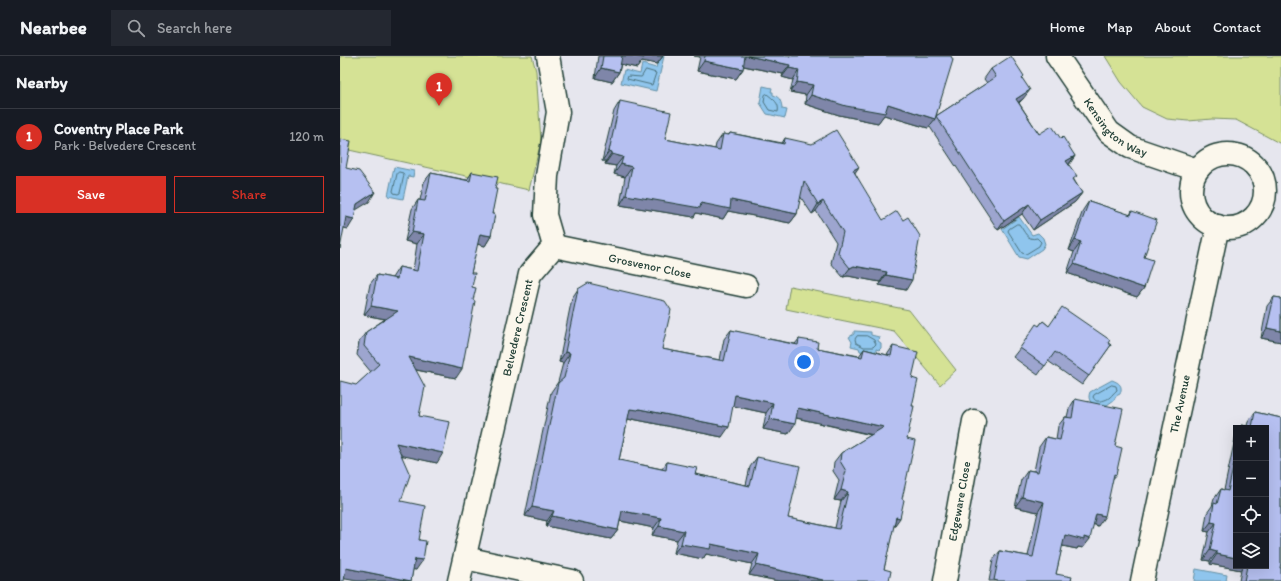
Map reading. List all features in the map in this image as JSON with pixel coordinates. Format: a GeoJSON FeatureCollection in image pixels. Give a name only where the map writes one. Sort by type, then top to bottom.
{"type":"FeatureCollection","features":[{"type":"Feature","properties":{"kind":"street"},"geometry":{"type":"LineString","coordinates":[[548,56],[558,112],[547,176],[545,215],[554,246]]}},
{"type":"Feature","properties":{"kind":"street","name":"Kensington Way"},"geometry":{"type":"LineString","coordinates":[[1057,56],[1109,132],[1130,147],[1197,170]]}},
{"type":"Feature","properties":{"kind":"street"},"geometry":{"type":"LineString","coordinates":[[1229,153],[1241,156],[1252,162],[1260,172],[1264,184],[1273,198],[1261,207],[1256,216],[1247,222],[1227,228],[1218,226],[1206,220],[1198,213],[1193,203],[1190,192],[1192,181],[1197,170],[1205,161],[1216,155],[1229,153]]}},
{"type":"Feature","properties":{"kind":"street","name":"The Avenue"},"geometry":{"type":"LineString","coordinates":[[1142,581],[1218,226]]}},
{"type":"Feature","properties":{"kind":"street","name":"Grosvenor Close"},"geometry":{"type":"LineString","coordinates":[[554,246],[746,286]]}},
{"type":"Feature","properties":{"kind":"street","name":"Belvedere Crescent"},"geometry":{"type":"LineString","coordinates":[[459,581],[530,274],[554,246]]}},
{"type":"Feature","properties":{"kind":"street","name":"Edgeware Close"},"geometry":{"type":"LineString","coordinates":[[944,581],[974,421]]}},
{"type":"Feature","properties":{"kind":"street"},"geometry":{"type":"LineString","coordinates":[[465,558],[572,581]]}},
{"type":"Feature","properties":{"kind":"green space"},"geometry":{"type":"Polygon","coordinates":[[[340,56],[532,56],[536,71],[541,141],[529,190],[340,148],[340,56]]]}},
{"type":"Feature","properties":{"kind":"green space"},"geometry":{"type":"Polygon","coordinates":[[[1105,56],[1281,56],[1281,144],[1236,120],[1212,119],[1188,121],[1167,119],[1142,107],[1121,82],[1105,56]]]}},
{"type":"Feature","properties":{"kind":"green space"},"geometry":{"type":"Polygon","coordinates":[[[790,286],[909,310],[956,370],[940,385],[894,331],[786,309],[790,286]]]}},
{"type":"Feature","properties":{"kind":"water"},"geometry":{"type":"Polygon","coordinates":[[[659,56],[664,56],[656,91],[621,83],[624,70],[640,74],[642,64],[656,68],[659,56]]]}},
{"type":"Feature","properties":{"kind":"water"},"geometry":{"type":"Polygon","coordinates":[[[763,86],[772,88],[771,92],[773,92],[773,95],[779,99],[782,109],[787,110],[785,118],[767,114],[760,103],[763,86]]]}},
{"type":"Feature","properties":{"kind":"water"},"geometry":{"type":"Polygon","coordinates":[[[394,167],[414,171],[413,177],[408,176],[403,199],[388,196],[394,167]]]}},
{"type":"Feature","properties":{"kind":"water"},"geometry":{"type":"Polygon","coordinates":[[[1019,217],[1032,235],[1038,233],[1043,238],[1045,244],[1042,249],[1027,259],[1019,257],[1002,229],[1019,217]]]}},
{"type":"Feature","properties":{"kind":"water"},"geometry":{"type":"Polygon","coordinates":[[[854,331],[871,332],[871,335],[879,337],[878,341],[881,343],[881,348],[879,350],[876,349],[876,352],[867,350],[865,352],[860,351],[859,348],[851,346],[852,342],[849,337],[854,334],[854,331]]]}},
{"type":"Feature","properties":{"kind":"water"},"geometry":{"type":"Polygon","coordinates":[[[1112,380],[1120,385],[1120,394],[1107,405],[1102,404],[1097,406],[1091,402],[1089,399],[1090,392],[1112,380]]]}},
{"type":"Feature","properties":{"kind":"water"},"geometry":{"type":"Polygon","coordinates":[[[1196,569],[1227,575],[1226,581],[1194,581],[1196,569]]]}},
{"type":"Feature","properties":{"kind":"building"},"geometry":{"type":"Polygon","coordinates":[[[603,56],[622,56],[619,72],[601,68],[603,56]]]}},
{"type":"Feature","properties":{"kind":"building"},"geometry":{"type":"Polygon","coordinates":[[[633,56],[644,56],[644,58],[633,56]]]}},
{"type":"Feature","properties":{"kind":"building"},"geometry":{"type":"Polygon","coordinates":[[[705,56],[745,56],[743,69],[704,61],[705,56]]]}},
{"type":"Feature","properties":{"kind":"building"},"geometry":{"type":"Polygon","coordinates":[[[748,56],[951,56],[953,60],[935,119],[888,104],[885,113],[846,106],[811,95],[813,85],[797,82],[799,70],[789,68],[790,65],[748,56]]]}},
{"type":"Feature","properties":{"kind":"building"},"geometry":{"type":"Polygon","coordinates":[[[1011,56],[1024,76],[1022,78],[1030,90],[1016,99],[1039,134],[1052,126],[1061,139],[1063,137],[1075,156],[1066,161],[1077,176],[1073,179],[1082,193],[1040,220],[1029,204],[1004,221],[936,116],[996,77],[991,69],[1011,56]]]}},
{"type":"Feature","properties":{"kind":"building"},"geometry":{"type":"Polygon","coordinates":[[[620,101],[671,112],[665,139],[720,150],[723,134],[729,135],[730,133],[784,144],[785,138],[812,144],[836,130],[859,167],[853,170],[883,220],[897,211],[903,220],[908,217],[920,236],[912,280],[886,275],[887,272],[854,266],[850,268],[838,253],[843,232],[823,201],[818,204],[804,181],[797,214],[731,200],[730,209],[701,203],[700,208],[626,195],[632,167],[621,164],[623,157],[612,154],[612,152],[609,151],[620,101]]]}},
{"type":"Feature","properties":{"kind":"building"},"geometry":{"type":"Polygon","coordinates":[[[340,139],[351,141],[346,168],[359,171],[375,192],[357,204],[354,219],[346,217],[340,249],[340,139]]]}},
{"type":"Feature","properties":{"kind":"building"},"geometry":{"type":"Polygon","coordinates":[[[472,172],[498,177],[492,214],[495,214],[491,236],[480,234],[471,273],[475,273],[472,287],[476,288],[473,300],[475,301],[462,369],[409,357],[425,387],[419,416],[450,422],[443,453],[396,443],[410,475],[401,501],[425,506],[419,540],[426,541],[423,560],[415,559],[411,581],[346,568],[344,581],[340,581],[340,381],[356,385],[379,364],[364,346],[366,332],[398,311],[371,306],[377,275],[397,279],[399,267],[417,271],[424,234],[412,232],[418,200],[425,201],[431,173],[470,181],[472,172]]]}},
{"type":"Feature","properties":{"kind":"building"},"geometry":{"type":"Polygon","coordinates":[[[1089,201],[1131,215],[1132,211],[1157,220],[1144,257],[1153,260],[1144,288],[1074,264],[1081,242],[1075,240],[1089,201]]]}},
{"type":"Feature","properties":{"kind":"building"},"geometry":{"type":"Polygon","coordinates":[[[588,283],[665,301],[671,310],[662,349],[724,361],[731,330],[798,345],[799,339],[818,342],[817,348],[862,357],[864,349],[891,356],[893,346],[918,352],[912,378],[918,380],[907,439],[915,441],[902,499],[904,500],[900,518],[896,517],[884,569],[891,571],[889,581],[823,581],[756,565],[759,554],[711,544],[710,549],[681,544],[684,531],[659,526],[661,518],[622,511],[618,530],[552,516],[554,511],[532,507],[558,383],[564,378],[570,353],[565,352],[578,289],[588,283]],[[735,395],[729,427],[639,409],[630,409],[619,460],[666,470],[667,462],[697,468],[695,474],[750,486],[757,457],[800,466],[788,518],[839,529],[848,492],[841,490],[846,471],[840,461],[841,453],[884,427],[798,408],[795,424],[770,419],[773,403],[735,395]]]}},
{"type":"Feature","properties":{"kind":"building"},"geometry":{"type":"Polygon","coordinates":[[[1274,297],[1281,298],[1281,331],[1267,328],[1274,297]]]}},
{"type":"Feature","properties":{"kind":"building"},"geometry":{"type":"Polygon","coordinates":[[[1062,307],[1110,340],[1108,343],[1111,345],[1089,376],[1055,352],[1045,366],[1020,348],[1036,324],[1039,326],[1043,321],[1049,326],[1062,307]]]}},
{"type":"Feature","properties":{"kind":"building"},"geometry":{"type":"Polygon","coordinates":[[[1075,399],[1123,409],[1115,446],[1122,448],[1116,475],[1114,474],[1105,516],[1096,514],[1090,539],[1084,537],[1084,540],[1065,535],[1056,574],[1072,577],[1071,580],[1076,581],[994,580],[1000,551],[1033,557],[1044,502],[1022,497],[1028,470],[1038,472],[1046,437],[1060,440],[1065,417],[1072,418],[1075,399]]]}},
{"type":"Feature","properties":{"kind":"building"},"geometry":{"type":"Polygon","coordinates":[[[1255,412],[1281,418],[1281,581],[1244,581],[1246,569],[1269,569],[1269,425],[1252,425],[1255,412]]]}},
{"type":"Feature","properties":{"kind":"building"},"geometry":{"type":"Polygon","coordinates":[[[1233,468],[1233,557],[1217,554],[1217,552],[1210,550],[1216,523],[1211,522],[1214,503],[1217,504],[1221,489],[1228,491],[1233,468]]]}},
{"type":"Feature","properties":{"kind":"place","name":"Coventry Place Park"},"geometry":{"type":"Point","coordinates":[439,106]}}]}
